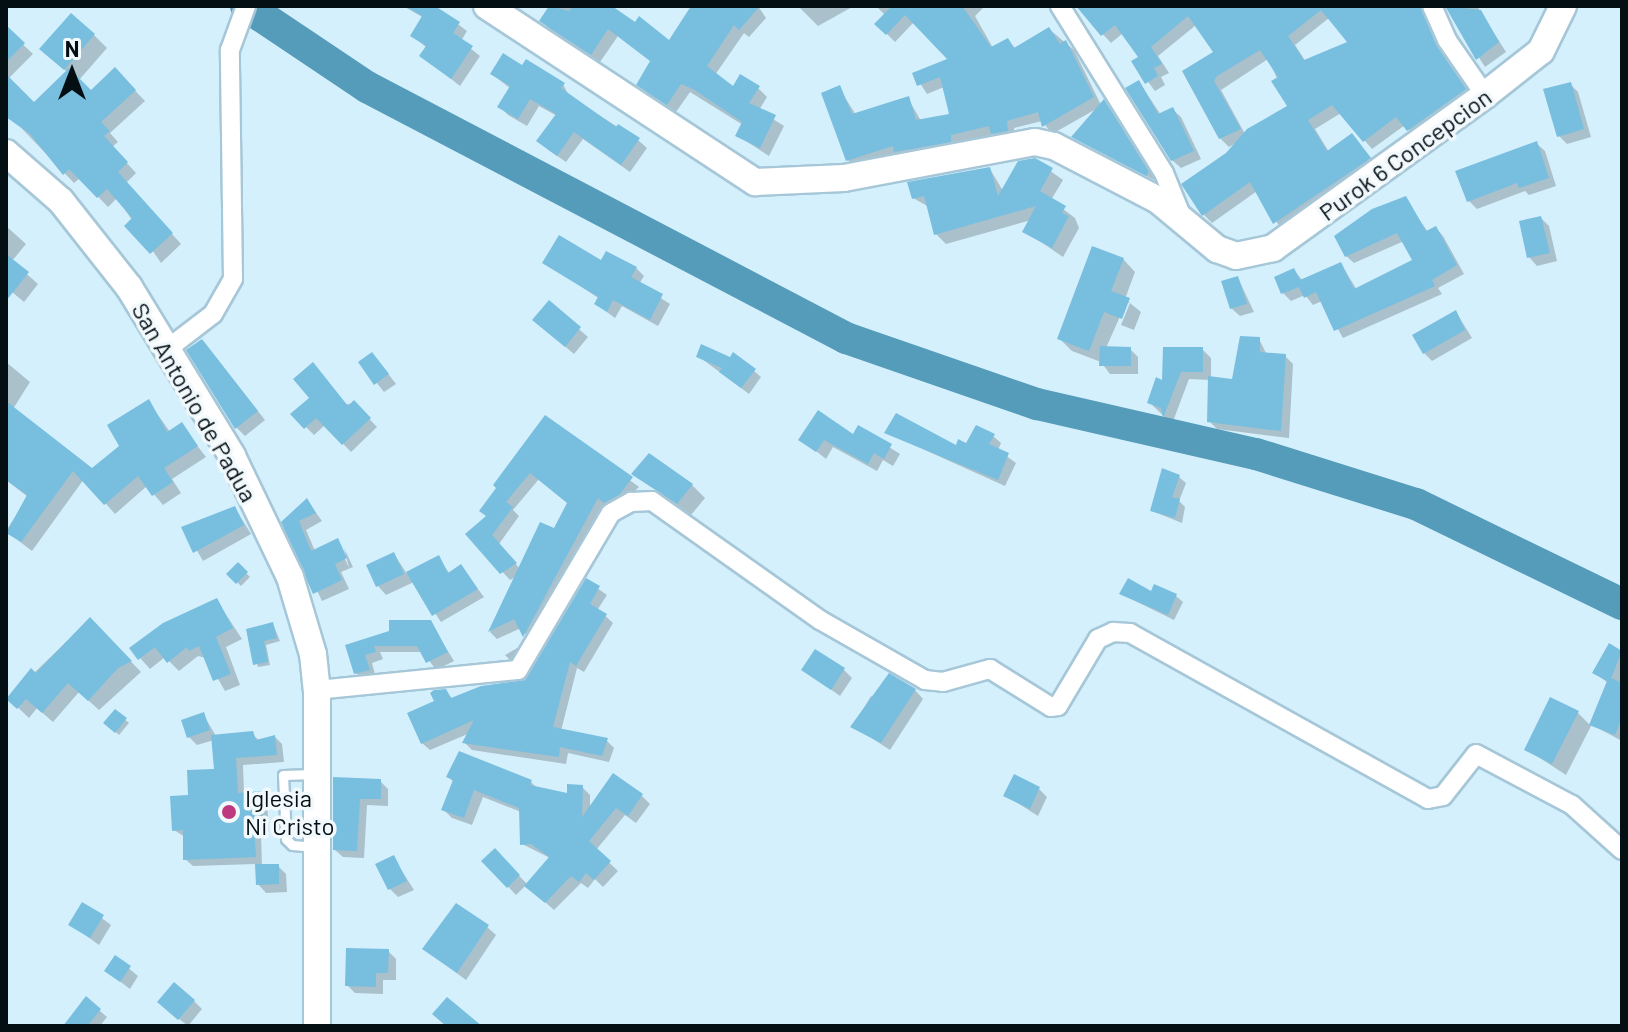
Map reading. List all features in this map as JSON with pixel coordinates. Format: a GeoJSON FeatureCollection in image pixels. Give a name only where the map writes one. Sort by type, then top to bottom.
{"type":"FeatureCollection","features":[{"type":"Feature","properties":{"kind":"street"},"geometry":{"type":"LineString","coordinates":[[166,350],[213,314],[233,279],[230,50],[246,6]]}},
{"type":"Feature","properties":{"kind":"street"},"geometry":{"type":"LineString","coordinates":[[487,6],[755,182],[844,178],[1035,142],[1054,146],[1181,215]]}},
{"type":"Feature","properties":{"kind":"street"},"geometry":{"type":"LineString","coordinates":[[1060,6],[1164,173],[1181,215]]}},
{"type":"Feature","properties":{"kind":"street"},"geometry":{"type":"LineString","coordinates":[[1432,6],[1447,40],[1485,95]]}},
{"type":"Feature","properties":{"kind":"street","name":"Purok 6 Concepcion"},"geometry":{"type":"LineString","coordinates":[[1181,215],[1217,249],[1236,256],[1273,248],[1541,51],[1563,6]]}},
{"type":"Feature","properties":{"kind":"street","name":"San Antonio de Padua"},"geometry":{"type":"LineString","coordinates":[[6,153],[61,201],[129,287],[232,456],[290,577],[313,654],[317,690],[317,1026]]}},
{"type":"Feature","properties":{"kind":"street"},"geometry":{"type":"LineString","coordinates":[[317,690],[518,670],[611,513],[631,502],[652,501],[820,620],[925,680],[943,682],[990,669],[1051,707],[1058,706],[1098,639],[1121,631],[1428,799],[1443,796],[1476,754],[1572,805],[1622,850]]}},
{"type":"Feature","properties":{"kind":"building"},"geometry":{"type":"Polygon","coordinates":[[[405,6],[435,6],[460,22],[453,33],[473,46],[451,79],[419,56],[426,46],[410,36],[422,16],[405,6]]]}},
{"type":"Feature","properties":{"kind":"building"},"geometry":{"type":"Polygon","coordinates":[[[549,6],[569,11],[573,6],[612,6],[635,22],[639,16],[669,40],[691,6],[760,6],[739,30],[734,25],[707,66],[733,86],[740,74],[760,86],[749,103],[776,115],[760,148],[735,136],[742,122],[693,89],[681,84],[667,105],[636,85],[650,61],[608,29],[591,55],[539,21],[549,6]]]}},
{"type":"Feature","properties":{"kind":"building"},"geometry":{"type":"Polygon","coordinates":[[[892,6],[962,6],[991,47],[1008,38],[1014,48],[1049,27],[1060,44],[1066,40],[1094,97],[1042,127],[1038,112],[1007,121],[1008,131],[991,134],[989,126],[951,135],[951,142],[894,152],[893,146],[846,161],[821,93],[840,85],[852,114],[909,96],[916,120],[949,114],[940,77],[917,86],[912,73],[947,59],[905,15],[886,35],[874,24],[892,6]]]}},
{"type":"Feature","properties":{"kind":"building"},"geometry":{"type":"Polygon","coordinates":[[[1076,6],[1420,6],[1436,45],[1466,89],[1407,131],[1396,117],[1363,142],[1332,105],[1308,120],[1327,151],[1352,133],[1371,158],[1273,224],[1250,182],[1202,216],[1181,184],[1226,153],[1247,129],[1287,106],[1271,81],[1278,77],[1260,50],[1217,76],[1214,81],[1241,129],[1219,139],[1182,71],[1213,52],[1188,16],[1151,47],[1162,64],[1154,68],[1158,76],[1145,84],[1131,61],[1138,57],[1115,25],[1101,36],[1076,6]],[[1321,10],[1288,36],[1304,60],[1347,42],[1321,10]]]}},
{"type":"Feature","properties":{"kind":"building"},"geometry":{"type":"Polygon","coordinates":[[[1445,6],[1481,10],[1499,42],[1476,60],[1445,6]]]}},
{"type":"Feature","properties":{"kind":"building"},"geometry":{"type":"Polygon","coordinates":[[[71,13],[95,34],[64,70],[39,49],[71,13]]]}},
{"type":"Feature","properties":{"kind":"building"},"geometry":{"type":"Polygon","coordinates":[[[6,25],[25,43],[6,62],[6,25]]]}},
{"type":"Feature","properties":{"kind":"building"},"geometry":{"type":"Polygon","coordinates":[[[503,53],[522,65],[526,59],[565,83],[561,88],[616,127],[618,124],[640,138],[621,165],[574,132],[557,156],[536,141],[556,114],[530,99],[518,119],[497,107],[510,86],[490,74],[503,53]]]}},
{"type":"Feature","properties":{"kind":"building"},"geometry":{"type":"Polygon","coordinates":[[[115,67],[136,90],[101,122],[110,131],[104,136],[128,162],[118,172],[173,233],[150,254],[124,226],[132,218],[107,189],[97,198],[69,169],[63,175],[30,134],[6,117],[6,74],[34,102],[69,68],[91,90],[115,67]]]}},
{"type":"Feature","properties":{"kind":"building"},"geometry":{"type":"Polygon","coordinates":[[[1139,80],[1158,114],[1173,107],[1194,151],[1171,161],[1125,88],[1139,80]]]}},
{"type":"Feature","properties":{"kind":"building"},"geometry":{"type":"Polygon","coordinates":[[[1571,82],[1584,129],[1557,137],[1543,89],[1571,82]]]}},
{"type":"Feature","properties":{"kind":"building"},"geometry":{"type":"Polygon","coordinates":[[[1104,99],[1149,172],[1146,176],[1071,137],[1104,99]]]}},
{"type":"Feature","properties":{"kind":"building"},"geometry":{"type":"Polygon","coordinates":[[[1537,141],[1549,178],[1519,188],[1517,183],[1467,202],[1455,171],[1537,141]]]}},
{"type":"Feature","properties":{"kind":"building"},"geometry":{"type":"Polygon","coordinates":[[[1035,158],[1053,168],[1040,191],[1066,206],[1062,213],[1069,216],[1052,248],[1022,232],[1036,206],[934,235],[924,196],[912,199],[907,182],[990,167],[998,196],[1018,161],[1035,158]]]}},
{"type":"Feature","properties":{"kind":"building"},"geometry":{"type":"Polygon","coordinates":[[[1406,196],[1426,231],[1436,226],[1457,265],[1432,280],[1435,286],[1334,331],[1316,292],[1304,298],[1299,287],[1281,294],[1274,277],[1294,268],[1300,280],[1341,262],[1354,289],[1412,260],[1397,233],[1345,257],[1334,236],[1372,209],[1406,196]]]}},
{"type":"Feature","properties":{"kind":"building"},"geometry":{"type":"Polygon","coordinates":[[[1541,216],[1550,253],[1527,258],[1519,221],[1541,216]]]}},
{"type":"Feature","properties":{"kind":"building"},"geometry":{"type":"Polygon","coordinates":[[[559,235],[601,260],[606,251],[637,267],[631,277],[663,294],[650,320],[613,300],[607,312],[594,304],[598,297],[542,263],[559,235]]]}},
{"type":"Feature","properties":{"kind":"building"},"geometry":{"type":"Polygon","coordinates":[[[1092,246],[1124,258],[1111,291],[1130,298],[1122,319],[1104,312],[1089,351],[1057,339],[1092,246]]]}},
{"type":"Feature","properties":{"kind":"building"},"geometry":{"type":"Polygon","coordinates":[[[6,254],[29,272],[6,301],[6,254]]]}},
{"type":"Feature","properties":{"kind":"building"},"geometry":{"type":"Polygon","coordinates":[[[1238,276],[1247,304],[1230,309],[1221,281],[1238,276]]]}},
{"type":"Feature","properties":{"kind":"building"},"geometry":{"type":"Polygon","coordinates":[[[549,300],[581,327],[565,347],[532,320],[549,300]]]}},
{"type":"Feature","properties":{"kind":"building"},"geometry":{"type":"Polygon","coordinates":[[[1456,310],[1465,330],[1423,354],[1412,335],[1456,310]]]}},
{"type":"Feature","properties":{"kind":"building"},"geometry":{"type":"Polygon","coordinates":[[[1240,336],[1260,337],[1260,352],[1286,354],[1281,431],[1207,422],[1208,376],[1232,379],[1240,336]]]}},
{"type":"Feature","properties":{"kind":"building"},"geometry":{"type":"Polygon","coordinates":[[[202,339],[258,411],[235,429],[186,350],[202,339]]]}},
{"type":"Feature","properties":{"kind":"building"},"geometry":{"type":"Polygon","coordinates":[[[701,344],[730,357],[733,352],[756,369],[741,388],[719,372],[722,368],[696,357],[701,344]]]}},
{"type":"Feature","properties":{"kind":"building"},"geometry":{"type":"Polygon","coordinates":[[[1100,346],[1131,347],[1131,366],[1099,366],[1100,346]]]}},
{"type":"Feature","properties":{"kind":"building"},"geometry":{"type":"Polygon","coordinates":[[[1163,347],[1203,347],[1203,372],[1181,372],[1163,418],[1161,408],[1147,403],[1156,377],[1162,380],[1163,347]]]}},
{"type":"Feature","properties":{"kind":"building"},"geometry":{"type":"Polygon","coordinates":[[[372,352],[389,374],[374,385],[358,362],[372,352]]]}},
{"type":"Feature","properties":{"kind":"building"},"geometry":{"type":"Polygon","coordinates":[[[313,362],[348,406],[354,400],[371,418],[342,445],[316,418],[304,429],[290,414],[309,398],[293,379],[313,362]]]}},
{"type":"Feature","properties":{"kind":"building"},"geometry":{"type":"Polygon","coordinates":[[[149,399],[167,432],[182,422],[198,446],[164,468],[173,482],[152,496],[138,476],[104,505],[73,471],[21,542],[6,533],[27,495],[6,480],[6,401],[92,468],[119,446],[107,425],[149,399]]]}},
{"type":"Feature","properties":{"kind":"building"},"geometry":{"type":"Polygon","coordinates":[[[818,410],[853,434],[858,425],[892,444],[884,459],[874,453],[868,464],[824,440],[816,452],[798,440],[818,410]]]}},
{"type":"Feature","properties":{"kind":"building"},"geometry":{"type":"Polygon","coordinates":[[[896,413],[956,445],[958,439],[966,443],[976,425],[995,434],[989,444],[1009,453],[998,480],[884,433],[896,413]]]}},
{"type":"Feature","properties":{"kind":"building"},"geometry":{"type":"Polygon","coordinates":[[[545,415],[633,477],[619,495],[604,503],[598,498],[523,637],[514,619],[488,632],[540,522],[554,528],[567,503],[530,473],[506,502],[513,507],[492,535],[517,563],[500,574],[465,534],[486,516],[479,511],[496,488],[493,485],[545,415]]]}},
{"type":"Feature","properties":{"kind":"building"},"geometry":{"type":"Polygon","coordinates":[[[649,453],[693,484],[677,504],[631,474],[649,453]]]}},
{"type":"Feature","properties":{"kind":"building"},"geometry":{"type":"Polygon","coordinates":[[[1162,468],[1180,475],[1172,497],[1180,499],[1175,518],[1150,511],[1162,468]]]}},
{"type":"Feature","properties":{"kind":"building"},"geometry":{"type":"Polygon","coordinates":[[[307,498],[316,513],[299,521],[311,551],[338,538],[347,558],[335,564],[342,580],[313,594],[281,522],[307,498]]]}},
{"type":"Feature","properties":{"kind":"building"},"geometry":{"type":"Polygon","coordinates":[[[235,506],[244,525],[193,553],[181,527],[235,506]]]}},
{"type":"Feature","properties":{"kind":"building"},"geometry":{"type":"Polygon","coordinates":[[[394,552],[404,574],[376,587],[366,565],[394,552]]]}},
{"type":"Feature","properties":{"kind":"building"},"geometry":{"type":"Polygon","coordinates":[[[439,555],[448,573],[461,564],[478,589],[432,616],[406,572],[439,555]]]}},
{"type":"Feature","properties":{"kind":"building"},"geometry":{"type":"Polygon","coordinates":[[[238,562],[248,572],[236,584],[226,574],[238,562]]]}},
{"type":"Feature","properties":{"kind":"building"},"geometry":{"type":"Polygon","coordinates":[[[586,578],[600,586],[590,604],[607,614],[576,666],[570,662],[553,727],[608,738],[602,756],[560,747],[559,757],[462,743],[474,720],[421,744],[407,713],[434,701],[430,693],[434,690],[446,689],[451,698],[481,686],[525,680],[586,578]]]}},
{"type":"Feature","properties":{"kind":"building"},"geometry":{"type":"Polygon","coordinates":[[[1128,578],[1151,591],[1154,584],[1177,594],[1168,615],[1119,594],[1128,578]]]}},
{"type":"Feature","properties":{"kind":"building"},"geometry":{"type":"Polygon","coordinates":[[[217,598],[233,628],[216,637],[231,674],[213,681],[199,646],[189,651],[187,647],[167,663],[155,647],[138,660],[129,648],[163,623],[217,598]]]}},
{"type":"Feature","properties":{"kind":"building"},"geometry":{"type":"Polygon","coordinates":[[[90,617],[132,661],[118,668],[88,701],[68,683],[42,713],[26,699],[17,709],[6,699],[31,668],[36,673],[90,617]]]}},
{"type":"Feature","properties":{"kind":"building"},"geometry":{"type":"Polygon","coordinates":[[[389,620],[431,620],[448,652],[426,663],[417,646],[374,646],[376,652],[365,655],[370,670],[354,674],[345,645],[389,631],[389,620]]]}},
{"type":"Feature","properties":{"kind":"building"},"geometry":{"type":"Polygon","coordinates":[[[273,622],[277,638],[264,641],[268,662],[253,665],[246,629],[273,622]]]}},
{"type":"Feature","properties":{"kind":"building"},"geometry":{"type":"Polygon","coordinates":[[[1609,643],[1622,651],[1611,678],[1622,683],[1622,718],[1615,735],[1589,725],[1607,681],[1592,673],[1609,643]]]}},
{"type":"Feature","properties":{"kind":"building"},"geometry":{"type":"Polygon","coordinates":[[[815,649],[845,668],[831,690],[801,670],[815,649]]]}},
{"type":"Feature","properties":{"kind":"building"},"geometry":{"type":"Polygon","coordinates":[[[889,673],[916,689],[881,743],[850,727],[889,673]]]}},
{"type":"Feature","properties":{"kind":"building"},"geometry":{"type":"Polygon","coordinates":[[[1550,697],[1579,711],[1552,764],[1524,750],[1550,697]]]}},
{"type":"Feature","properties":{"kind":"building"},"geometry":{"type":"Polygon","coordinates":[[[115,709],[127,718],[115,733],[103,723],[115,709]]]}},
{"type":"Feature","properties":{"kind":"building"},"geometry":{"type":"Polygon","coordinates":[[[204,712],[210,730],[187,738],[181,720],[204,712]]]}},
{"type":"Feature","properties":{"kind":"building"},"geometry":{"type":"Polygon","coordinates":[[[253,731],[256,740],[275,735],[277,755],[236,758],[238,793],[261,791],[263,826],[254,826],[256,857],[183,860],[183,830],[172,831],[170,796],[188,795],[187,770],[214,769],[211,735],[253,731]]]}},
{"type":"Feature","properties":{"kind":"building"},"geometry":{"type":"Polygon","coordinates":[[[459,751],[532,780],[530,785],[567,793],[567,784],[583,785],[582,817],[613,773],[643,794],[628,816],[616,808],[589,841],[611,861],[594,880],[586,873],[579,882],[571,876],[545,903],[524,886],[549,857],[531,844],[520,845],[519,808],[474,790],[464,818],[441,810],[453,780],[446,777],[459,751]]]}},
{"type":"Feature","properties":{"kind":"building"},"geometry":{"type":"Polygon","coordinates":[[[1014,774],[1040,787],[1030,809],[1003,796],[1014,774]]]}},
{"type":"Feature","properties":{"kind":"building"},"geometry":{"type":"Polygon","coordinates":[[[333,777],[381,779],[381,799],[360,799],[357,851],[333,850],[333,777]]]}},
{"type":"Feature","properties":{"kind":"building"},"geometry":{"type":"Polygon","coordinates":[[[495,848],[520,875],[507,888],[481,861],[495,848]]]}},
{"type":"Feature","properties":{"kind":"building"},"geometry":{"type":"Polygon","coordinates":[[[394,855],[407,881],[388,890],[375,864],[394,855]]]}},
{"type":"Feature","properties":{"kind":"building"},"geometry":{"type":"Polygon","coordinates":[[[255,864],[279,864],[279,884],[256,885],[255,864]]]}},
{"type":"Feature","properties":{"kind":"building"},"geometry":{"type":"Polygon","coordinates":[[[82,902],[104,915],[90,938],[68,925],[82,902]]]}},
{"type":"Feature","properties":{"kind":"building"},"geometry":{"type":"Polygon","coordinates":[[[456,903],[489,925],[457,973],[422,949],[456,903]]]}},
{"type":"Feature","properties":{"kind":"building"},"geometry":{"type":"Polygon","coordinates":[[[346,948],[389,949],[388,973],[376,973],[376,987],[345,986],[346,948]]]}},
{"type":"Feature","properties":{"kind":"building"},"geometry":{"type":"Polygon","coordinates":[[[115,955],[131,966],[120,982],[104,971],[115,955]]]}},
{"type":"Feature","properties":{"kind":"building"},"geometry":{"type":"Polygon","coordinates":[[[174,982],[195,1000],[178,1020],[157,1002],[174,982]]]}},
{"type":"Feature","properties":{"kind":"building"},"geometry":{"type":"Polygon","coordinates":[[[86,996],[101,1009],[87,1026],[63,1026],[86,996]]]}},
{"type":"Feature","properties":{"kind":"building"},"geometry":{"type":"Polygon","coordinates":[[[447,997],[482,1026],[446,1026],[432,1014],[447,997]]]}},
{"type":"Feature","properties":{"kind":"waterway"},"geometry":{"type":"LineString","coordinates":[[246,6],[367,87],[846,338],[1037,404],[1256,454],[1416,504],[1622,604]]}},
{"type":"Feature","properties":{"kind":"place","name":"Iglesia Ni Cristo"},"geometry":{"type":"Point","coordinates":[229,812]}}]}
